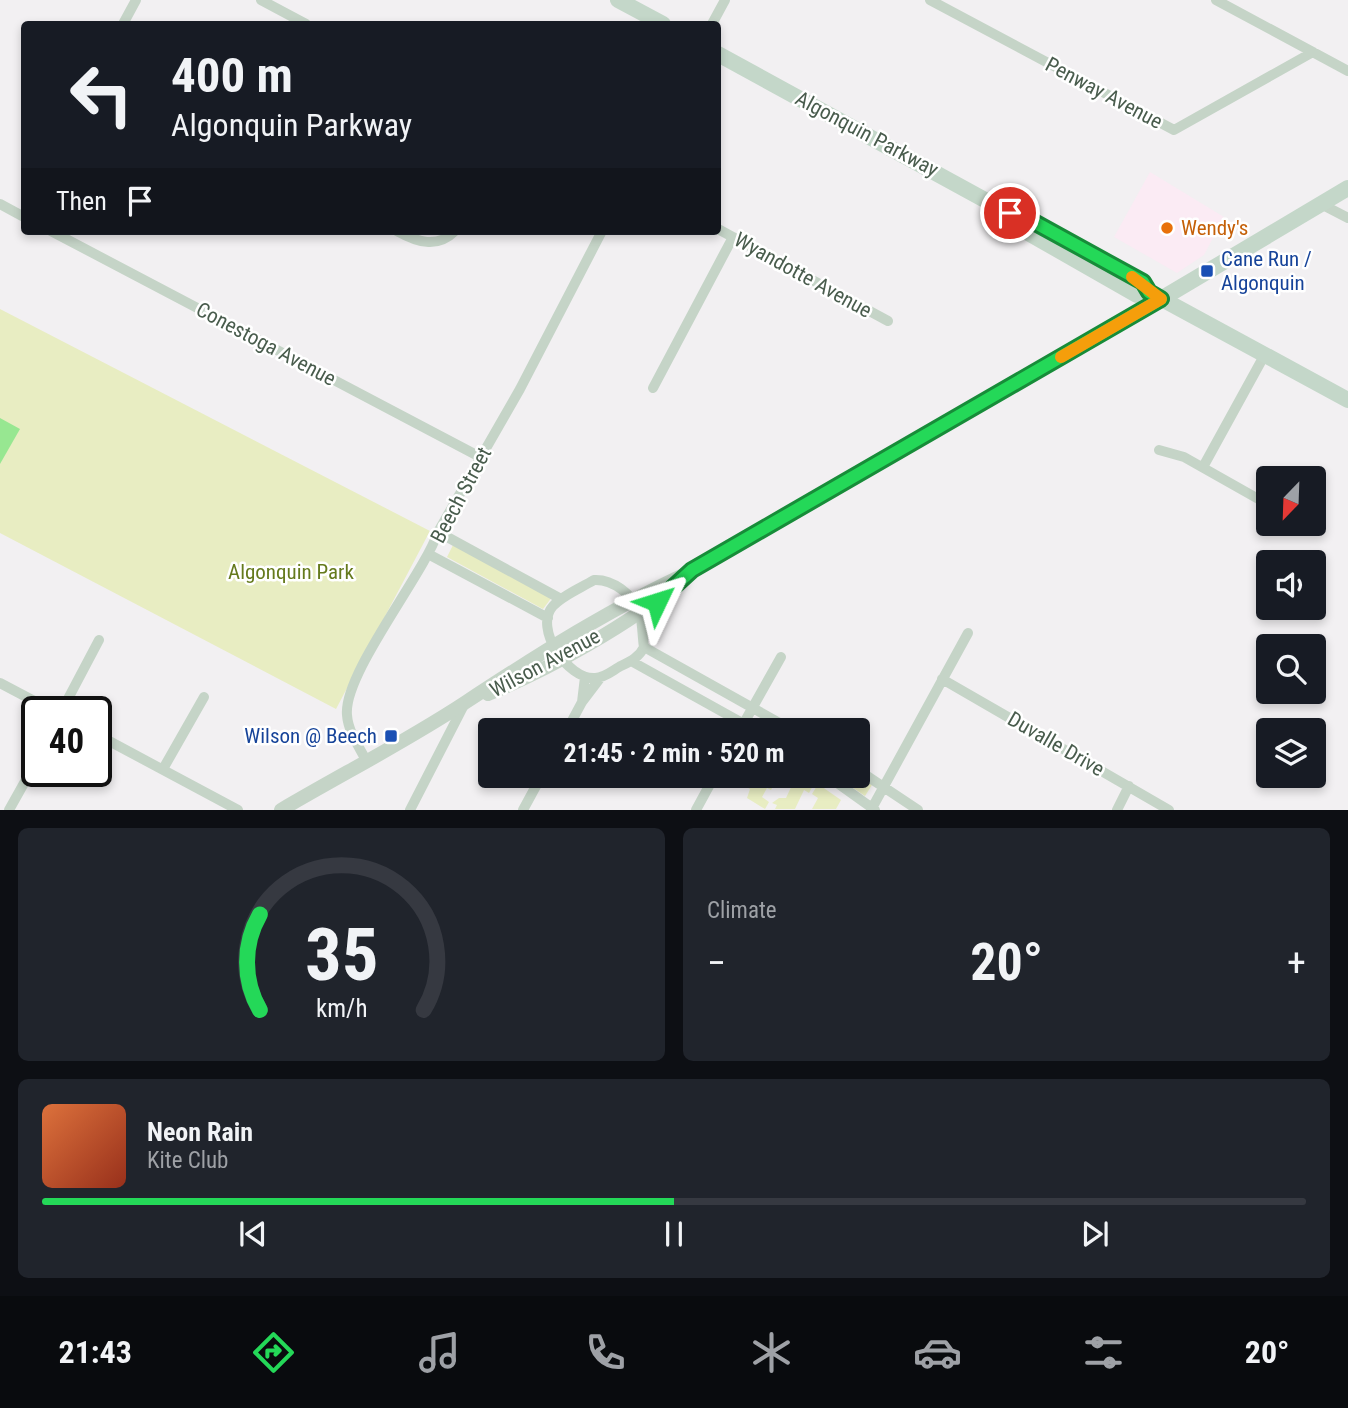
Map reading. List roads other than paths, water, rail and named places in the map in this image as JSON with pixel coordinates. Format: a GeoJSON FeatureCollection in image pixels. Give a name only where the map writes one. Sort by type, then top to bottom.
{"type":"FeatureCollection","features":[{"type":"Feature","properties":{"kind":"main road"},"geometry":{"type":"LineString","coordinates":[[618,0],[657,21]]}},
{"type":"Feature","properties":{"kind":"main road","name":"Algonquin Parkway"},"geometry":{"type":"LineString","coordinates":[[721,56],[1016,217],[1023,216],[1143,282],[1155,296],[1348,400]]}},
{"type":"Feature","properties":{"kind":"main road"},"geometry":{"type":"LineString","coordinates":[[1155,296],[1348,188]]}},
{"type":"Feature","properties":{"kind":"street"},"geometry":{"type":"LineString","coordinates":[[124,21],[135,0]]}},
{"type":"Feature","properties":{"kind":"street"},"geometry":{"type":"LineString","coordinates":[[261,0],[300,21]]}},
{"type":"Feature","properties":{"kind":"street"},"geometry":{"type":"LineString","coordinates":[[714,21],[725,0]]}},
{"type":"Feature","properties":{"kind":"street","name":"Penway Avenue"},"geometry":{"type":"LineString","coordinates":[[930,0],[1174,130],[1313,52]]}},
{"type":"Feature","properties":{"kind":"street"},"geometry":{"type":"LineString","coordinates":[[1216,0],[1348,71]]}},
{"type":"Feature","properties":{"kind":"street"},"geometry":{"type":"LineString","coordinates":[[0,204],[21,215]]}},
{"type":"Feature","properties":{"kind":"street"},"geometry":{"type":"LineString","coordinates":[[1321,204],[1348,218]]}},
{"type":"Feature","properties":{"kind":"street","name":"Wyandotte Avenue"},"geometry":{"type":"LineString","coordinates":[[721,231],[888,321]]}},
{"type":"Feature","properties":{"kind":"street","name":"Conestoga Avenue"},"geometry":{"type":"LineString","coordinates":[[59,235],[482,458]]}},
{"type":"Feature","properties":{"kind":"street"},"geometry":{"type":"LineString","coordinates":[[409,235],[432,243],[447,235]]}},
{"type":"Feature","properties":{"kind":"street","name":"Beech Street"},"geometry":{"type":"LineString","coordinates":[[366,760],[351,730],[347,716],[348,702],[412,577],[430,555],[438,532],[482,458],[600,235]]}},
{"type":"Feature","properties":{"kind":"street"},"geometry":{"type":"LineString","coordinates":[[653,388],[733,237]]}},
{"type":"Feature","properties":{"kind":"street","name":"Wilson Avenue"},"geometry":{"type":"LineString","coordinates":[[281,810],[557,652],[1155,296]]}},
{"type":"Feature","properties":{"kind":"street"},"geometry":{"type":"LineString","coordinates":[[1203,467],[1264,356]]}},
{"type":"Feature","properties":{"kind":"street"},"geometry":{"type":"LineString","coordinates":[[1159,450],[1203,467],[1256,498]]}},
{"type":"Feature","properties":{"kind":"street"},"geometry":{"type":"LineString","coordinates":[[438,532],[561,599]]}},
{"type":"Feature","properties":{"kind":"street"},"geometry":{"type":"LineString","coordinates":[[430,555],[548,618]]}},
{"type":"Feature","properties":{"kind":"street"},"geometry":{"type":"LineString","coordinates":[[601,677],[585,677],[557,652],[548,618],[552,607],[561,599],[601,580],[616,585],[635,606],[644,647],[772,718]]}},
{"type":"Feature","properties":{"kind":"street"},"geometry":{"type":"LineString","coordinates":[[844,788],[873,809],[968,633]]}},
{"type":"Feature","properties":{"kind":"street"},"geometry":{"type":"LineString","coordinates":[[69,696],[99,640]]}},
{"type":"Feature","properties":{"kind":"street"},"geometry":{"type":"LineString","coordinates":[[573,718],[601,677],[631,660],[644,647]]}},
{"type":"Feature","properties":{"kind":"street"},"geometry":{"type":"LineString","coordinates":[[746,718],[781,657]]}},
{"type":"Feature","properties":{"kind":"street"},"geometry":{"type":"LineString","coordinates":[[631,660],[729,718]]}},
{"type":"Feature","properties":{"kind":"street"},"geometry":{"type":"LineString","coordinates":[[582,702],[585,677]]}},
{"type":"Feature","properties":{"kind":"street","name":"Duvalle Drive"},"geometry":{"type":"LineString","coordinates":[[942,679],[1169,810]]}},
{"type":"Feature","properties":{"kind":"street"},"geometry":{"type":"LineString","coordinates":[[0,683],[25,696]]}},
{"type":"Feature","properties":{"kind":"street"},"geometry":{"type":"LineString","coordinates":[[163,769],[204,697]]}},
{"type":"Feature","properties":{"kind":"street"},"geometry":{"type":"LineString","coordinates":[[410,810],[465,703]]}},
{"type":"Feature","properties":{"kind":"street"},"geometry":{"type":"LineString","coordinates":[[112,742],[238,810]]}},
{"type":"Feature","properties":{"kind":"street"},"geometry":{"type":"LineString","coordinates":[[870,777],[918,810]]}},
{"type":"Feature","properties":{"kind":"street"},"geometry":{"type":"LineString","coordinates":[[1117,810],[1129,786]]}},
{"type":"Feature","properties":{"kind":"street"},"geometry":{"type":"LineString","coordinates":[[9,810],[22,787]]}},
{"type":"Feature","properties":{"kind":"street"},"geometry":{"type":"LineString","coordinates":[[523,810],[534,788]]}},
{"type":"Feature","properties":{"kind":"street"},"geometry":{"type":"LineString","coordinates":[[696,810],[708,788]]}},
{"type":"Feature","properties":{"kind":"place","name":"Wendy's"},"geometry":{"type":"Point","coordinates":[1167,228]}},
{"type":"Feature","properties":{"kind":"place","name":"Cane Run / Algonquin"},"geometry":{"type":"Point","coordinates":[1207,271]}},
{"type":"Feature","properties":{"kind":"place","name":"Wilson @ Beech"},"geometry":{"type":"Point","coordinates":[391,736]}},
{"type":"Feature","properties":{"kind":"park label","name":"Algonquin Park"},"geometry":{"type":"Point","coordinates":[291,572]}}]}
